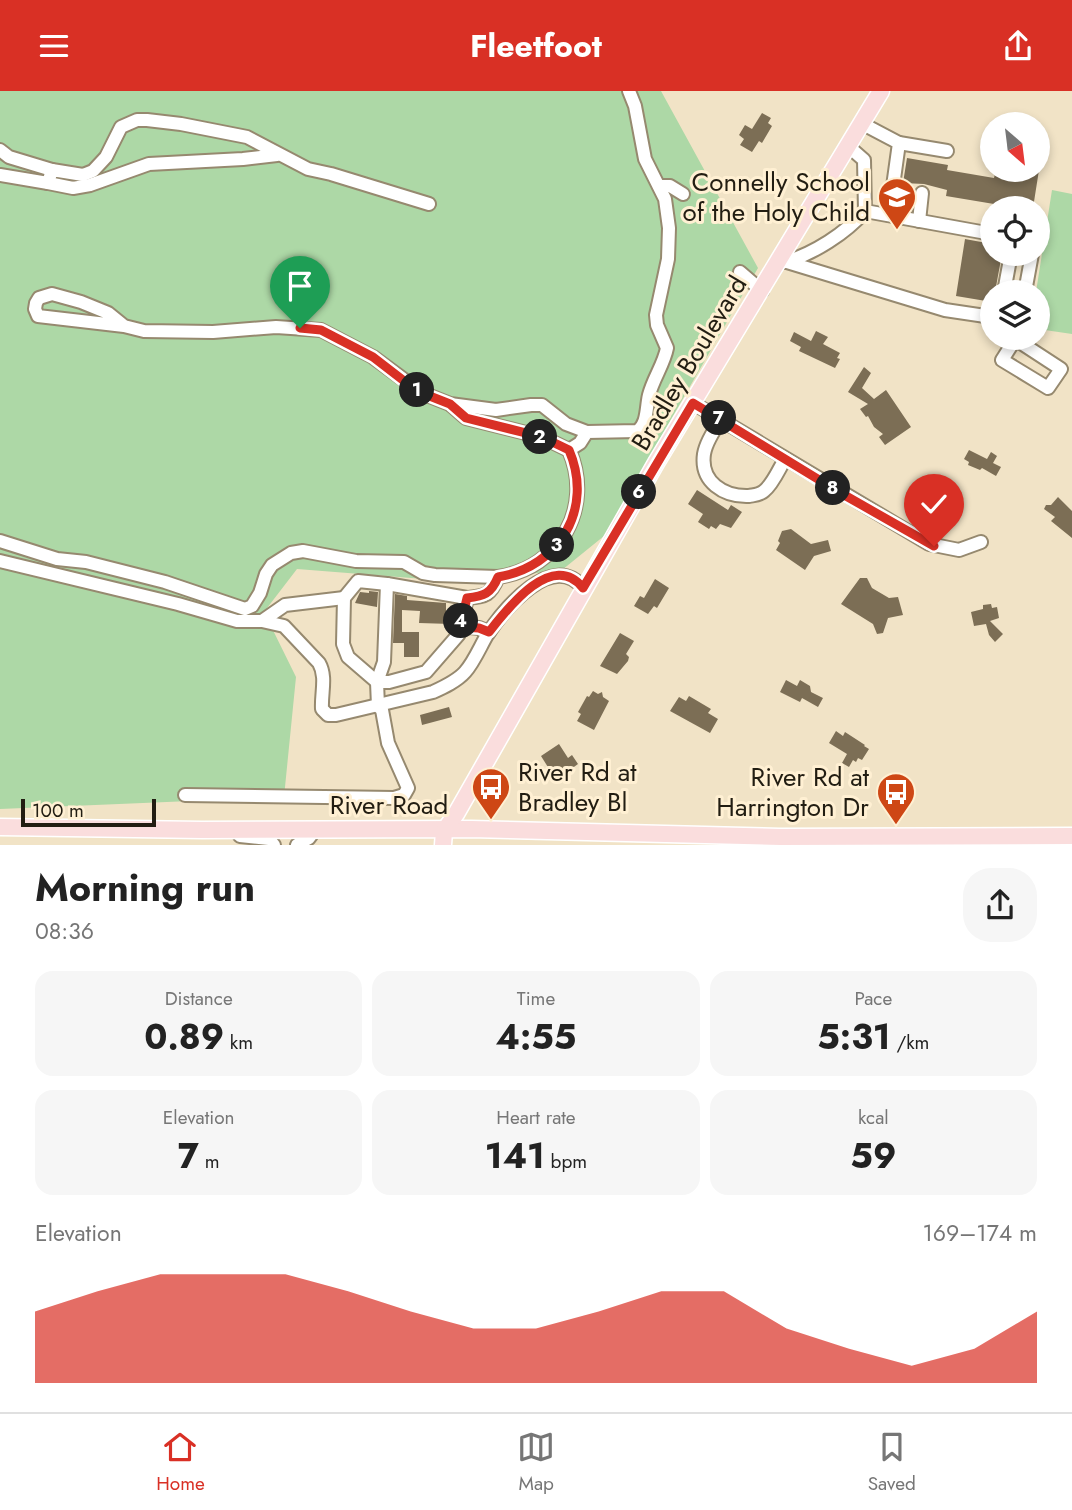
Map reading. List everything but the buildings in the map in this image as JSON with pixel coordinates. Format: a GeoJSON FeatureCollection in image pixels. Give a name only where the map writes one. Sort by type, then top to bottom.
{"type":"FeatureCollection","features":[{"type":"Feature","properties":{"kind":"main road","name":"Bradley Boulevard"},"geometry":{"type":"LineString","coordinates":[[443,838],[583,588],[693,403],[783,262],[881,91]]}},
{"type":"Feature","properties":{"kind":"main road","name":"River Road"},"geometry":{"type":"LineString","coordinates":[[0,827],[315,829],[443,838],[780,837],[914,840],[1072,836]]}},
{"type":"Feature","properties":{"kind":"street"},"geometry":{"type":"LineString","coordinates":[[124,326],[108,313],[52,294],[40,298],[36,303],[38,316],[124,326],[144,331],[194,333],[276,327],[321,330],[373,357],[422,393],[450,404],[496,410],[531,404],[542,405],[566,424],[587,432],[637,432],[642,428],[656,373],[667,348],[657,325],[656,315],[668,259],[669,227],[665,199],[645,159],[635,106],[629,91]]}},
{"type":"Feature","properties":{"kind":"street"},"geometry":{"type":"LineString","coordinates":[[0,175],[83,175],[93,171],[106,157],[121,127],[137,120],[181,124],[247,137],[308,169],[429,204]]}},
{"type":"Feature","properties":{"kind":"street"},"geometry":{"type":"LineString","coordinates":[[862,123],[899,143],[947,151]]}},
{"type":"Feature","properties":{"kind":"street"},"geometry":{"type":"LineString","coordinates":[[889,215],[899,143]]}},
{"type":"Feature","properties":{"kind":"street"},"geometry":{"type":"LineString","coordinates":[[783,262],[823,245],[854,223],[865,211],[864,160],[848,146]]}},
{"type":"Feature","properties":{"kind":"street"},"geometry":{"type":"LineString","coordinates":[[0,150],[73,188],[90,185],[149,164],[278,155]]}},
{"type":"Feature","properties":{"kind":"street"},"geometry":{"type":"LineString","coordinates":[[659,186],[670,186],[683,194]]}},
{"type":"Feature","properties":{"kind":"street"},"geometry":{"type":"LineString","coordinates":[[919,221],[922,194]]}},
{"type":"Feature","properties":{"kind":"street"},"geometry":{"type":"LineString","coordinates":[[865,211],[980,232]]}},
{"type":"Feature","properties":{"kind":"street"},"geometry":{"type":"LineString","coordinates":[[783,262],[945,310],[980,315]]}},
{"type":"Feature","properties":{"kind":"street"},"geometry":{"type":"LineString","coordinates":[[740,272],[762,291]]}},
{"type":"Feature","properties":{"kind":"street"},"geometry":{"type":"LineString","coordinates":[[1015,338],[1061,369],[1048,388],[1002,360],[1015,338]]}},
{"type":"Feature","properties":{"kind":"street"},"geometry":{"type":"LineString","coordinates":[[693,403],[929,544],[959,550],[981,542]]}},
{"type":"Feature","properties":{"kind":"street"},"geometry":{"type":"LineString","coordinates":[[0,541],[57,559],[86,562],[165,582],[244,609],[252,606],[272,565],[291,553],[303,551],[356,561],[404,562],[424,573],[435,575],[498,577],[520,571],[557,546],[568,530],[576,512],[576,465],[569,450],[542,437],[466,418],[450,404]]}},
{"type":"Feature","properties":{"kind":"street"},"geometry":{"type":"LineString","coordinates":[[721,420],[706,446],[704,456],[708,478],[729,495],[757,495],[765,491],[785,459]]}},
{"type":"Feature","properties":{"kind":"street"},"geometry":{"type":"LineString","coordinates":[[569,450],[580,443],[587,432]]}},
{"type":"Feature","properties":{"kind":"street"},"geometry":{"type":"LineString","coordinates":[[0,561],[237,621],[262,621],[284,626],[323,670],[322,709],[328,715],[378,706],[433,692],[448,685],[465,673],[489,632],[514,600],[550,576],[567,575],[583,588]]}},
{"type":"Feature","properties":{"kind":"street"},"geometry":{"type":"LineString","coordinates":[[467,598],[459,634],[426,672],[389,682],[377,682],[348,657],[343,644],[344,598],[358,581],[467,598],[490,593],[498,577]]}},
{"type":"Feature","properties":{"kind":"street"},"geometry":{"type":"LineString","coordinates":[[185,795],[404,795],[408,788],[388,743],[382,710],[378,706],[377,682],[384,661],[387,584]]}},
{"type":"Feature","properties":{"kind":"street"},"geometry":{"type":"LineString","coordinates":[[262,621],[285,605],[344,598]]}},
{"type":"Feature","properties":{"kind":"street"},"geometry":{"type":"LineString","coordinates":[[460,627],[479,628],[489,632]]}},
{"type":"Feature","properties":{"kind":"street"},"geometry":{"type":"LineString","coordinates":[[297,845],[309,838],[315,829]]}},
{"type":"Feature","properties":{"kind":"street"},"geometry":{"type":"LineString","coordinates":[[202,830],[269,839],[274,845]]}},
{"type":"Feature","properties":{"kind":"green space"},"geometry":{"type":"Polygon","coordinates":[[[0,91],[661,91],[758,268],[604,536],[562,570],[462,582],[297,569],[264,612],[296,677],[284,797],[0,809],[0,91]]]}},
{"type":"Feature","properties":{"kind":"green space"},"geometry":{"type":"Polygon","coordinates":[[[1052,190],[1072,194],[1072,334],[1050,331],[1050,280],[1038,280],[1040,266],[1050,266],[1052,190]]]}},
{"type":"Feature","properties":{"kind":"place","name":"Connelly School of the Holy Child"},"geometry":{"type":"Point","coordinates":[897,231]}},
{"type":"Feature","properties":{"kind":"place","name":"River Rd at Bradley Bl"},"geometry":{"type":"Point","coordinates":[491,821]}},
{"type":"Feature","properties":{"kind":"place","name":"River Rd at Harrington Dr"},"geometry":{"type":"Point","coordinates":[896,826]}},
{"type":"Feature","properties":{"kind":"route"},"geometry":{"type":"LineString","coordinates":[[300,328],[321,330],[373,357],[408,384],[422,393],[450,404],[466,418],[542,437],[569,450],[576,465],[578,494],[576,512],[568,530],[557,546],[542,558],[520,571],[498,577],[490,593],[467,598],[460,627],[479,628],[489,632],[514,600],[550,576],[567,575],[583,588],[693,403],[934,546]]}}]}
